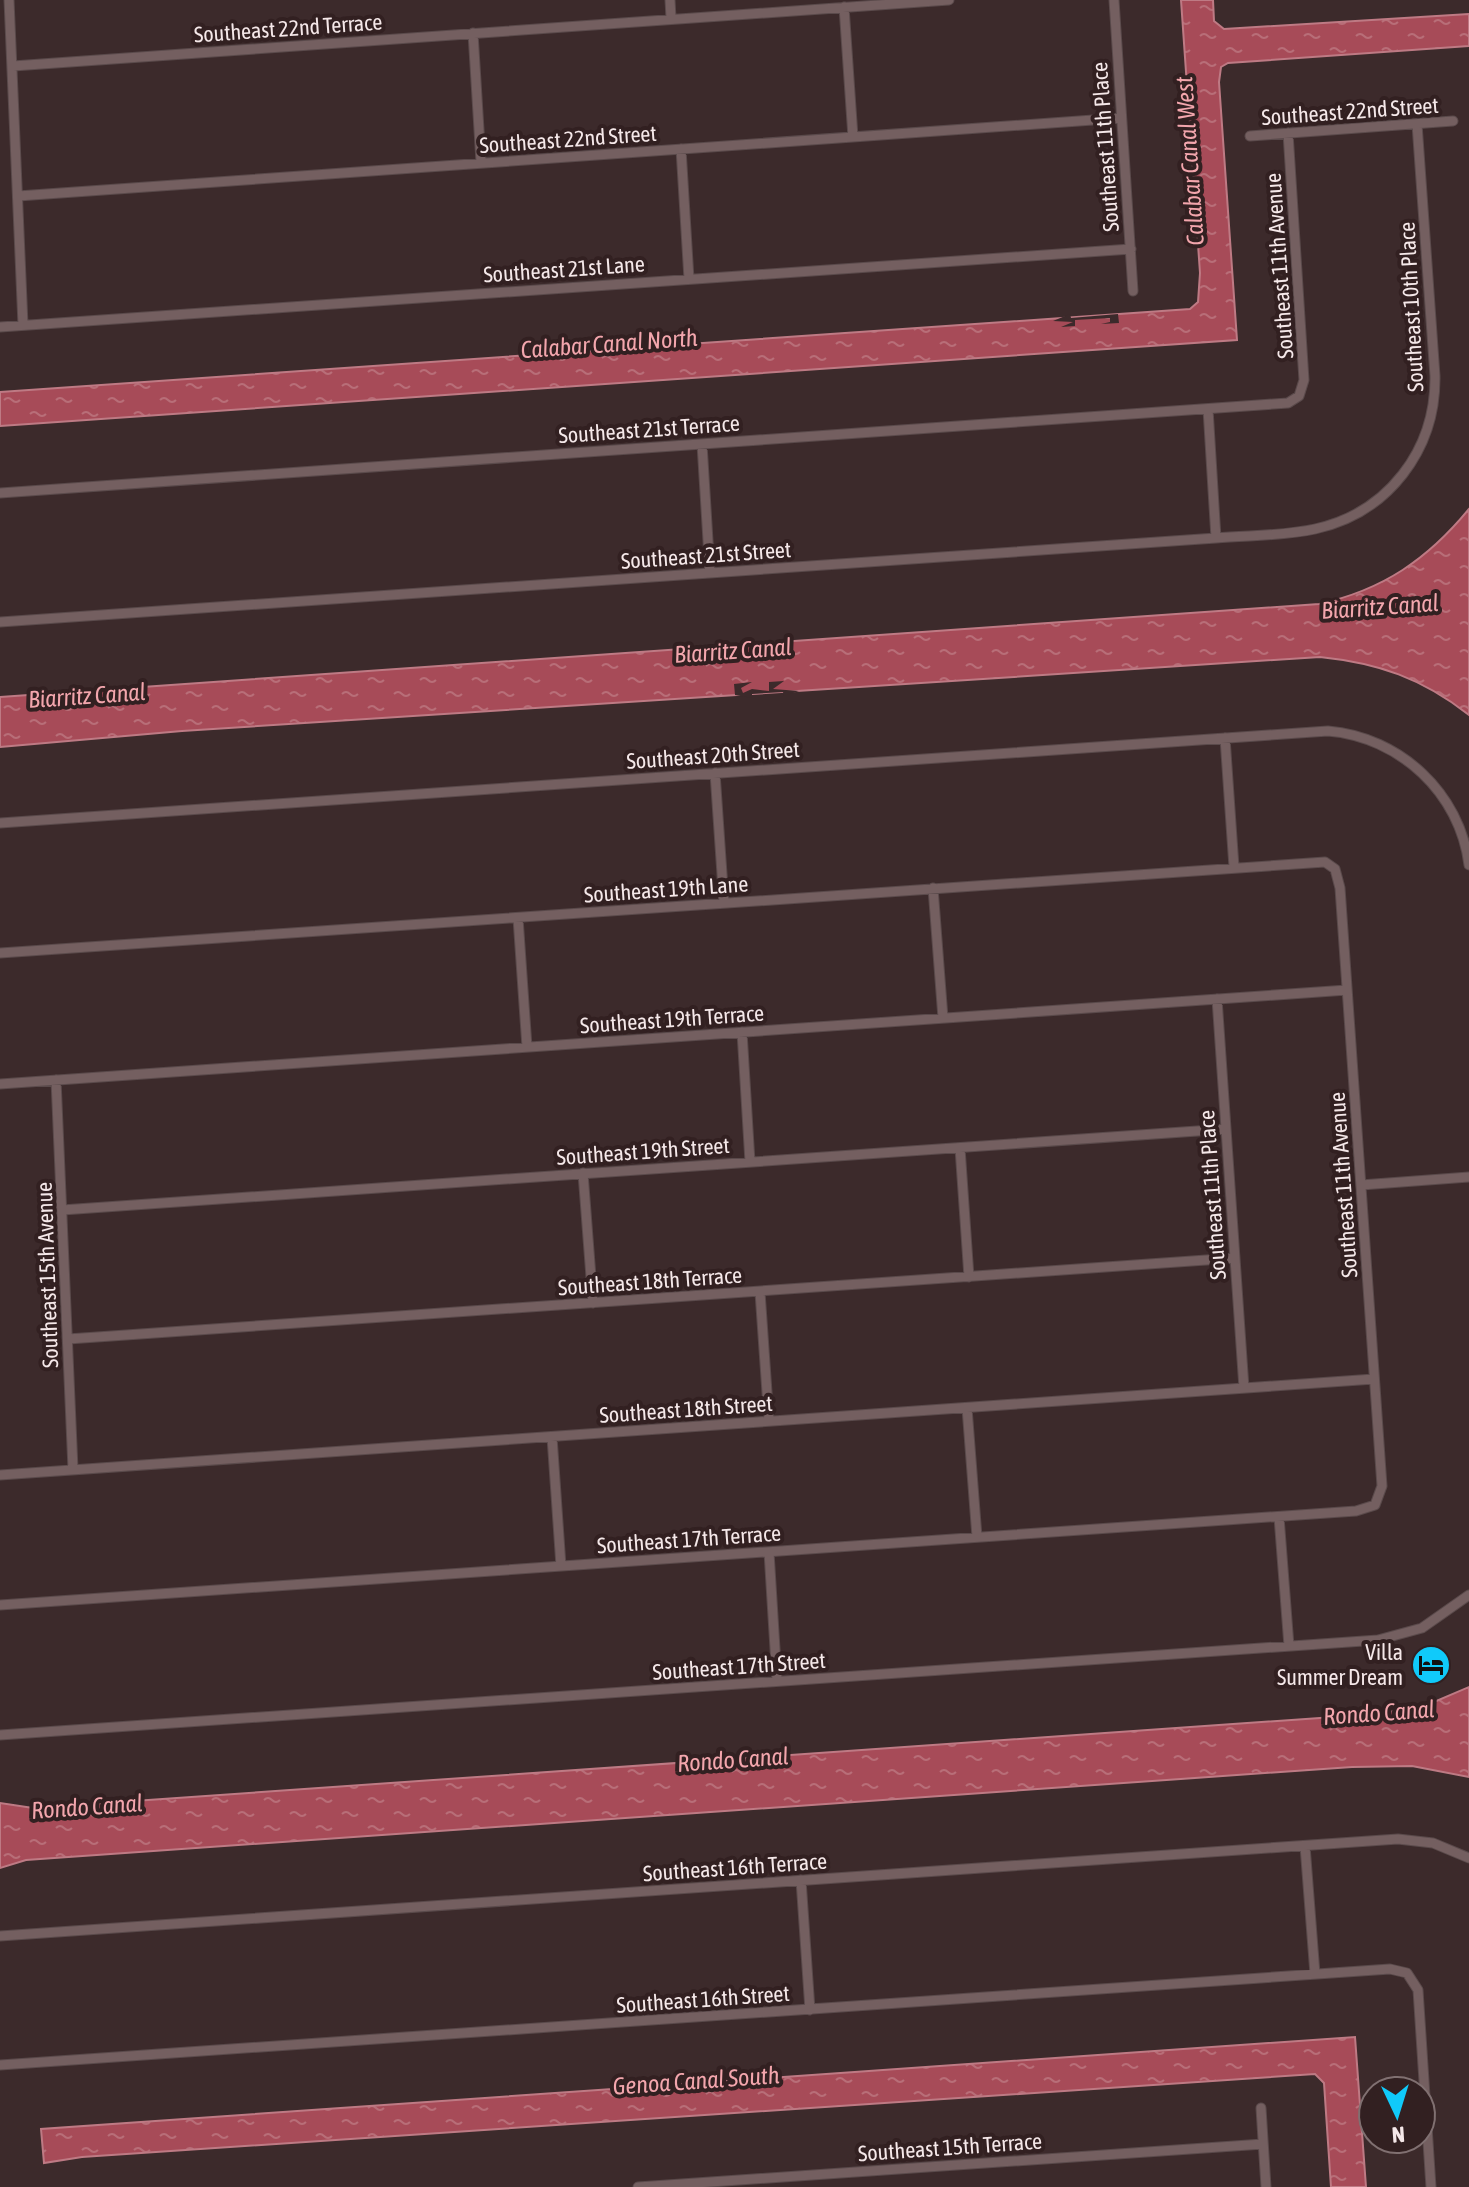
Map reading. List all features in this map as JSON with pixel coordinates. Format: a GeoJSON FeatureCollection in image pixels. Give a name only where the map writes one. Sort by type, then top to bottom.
{"type":"FeatureCollection","features":[{"type":"Feature","properties":{"kind":"street"},"geometry":{"type":"LineString","coordinates":[[9,0],[23,325]]}},
{"type":"Feature","properties":{"kind":"street"},"geometry":{"type":"LineString","coordinates":[[670,0],[671,18]]}},
{"type":"Feature","properties":{"kind":"street","name":"Southeast 22nd Terrace"},"geometry":{"type":"LineString","coordinates":[[13,66],[949,0]]}},
{"type":"Feature","properties":{"kind":"street","name":"Southeast 11th Place"},"geometry":{"type":"LineString","coordinates":[[1114,0],[1133,291]]}},
{"type":"Feature","properties":{"kind":"street"},"geometry":{"type":"LineString","coordinates":[[844,7],[853,137]]}},
{"type":"Feature","properties":{"kind":"street"},"geometry":{"type":"LineString","coordinates":[[473,33],[481,162]]}},
{"type":"Feature","properties":{"kind":"street","name":"Southeast 22nd Street"},"geometry":{"type":"LineString","coordinates":[[18,196],[1121,118]]}},
{"type":"Feature","properties":{"kind":"street","name":"Southeast 22nd Street"},"geometry":{"type":"LineString","coordinates":[[1250,136],[1453,121]]}},
{"type":"Feature","properties":{"kind":"street","name":"Southeast 10th Place"},"geometry":{"type":"LineString","coordinates":[[1400,479],[1422,443],[1435,392],[1417,124]]}},
{"type":"Feature","properties":{"kind":"street","name":"Southeast 11th Avenue"},"geometry":{"type":"LineString","coordinates":[[1288,133],[1304,380],[1299,396]]}},
{"type":"Feature","properties":{"kind":"street"},"geometry":{"type":"LineString","coordinates":[[681,149],[689,279]]}},
{"type":"Feature","properties":{"kind":"street","name":"Southeast 21st Lane"},"geometry":{"type":"LineString","coordinates":[[0,327],[1131,249]]}},
{"type":"Feature","properties":{"kind":"street","name":"Southeast 21st Terrace"},"geometry":{"type":"LineString","coordinates":[[0,493],[1283,404],[1299,396]]}},
{"type":"Feature","properties":{"kind":"street"},"geometry":{"type":"LineString","coordinates":[[1208,409],[1216,538]]}},
{"type":"Feature","properties":{"kind":"street"},"geometry":{"type":"LineString","coordinates":[[702,444],[710,573]]}},
{"type":"Feature","properties":{"kind":"street","name":"Southeast 21st Street"},"geometry":{"type":"LineString","coordinates":[[0,622],[1304,531],[1329,526],[1373,503],[1400,479]]}},
{"type":"Feature","properties":{"kind":"street","name":"Southeast 20th Street"},"geometry":{"type":"LineString","coordinates":[[0,823],[1337,732],[1383,746],[1419,769],[1452,811],[1464,838],[1469,865]]}},
{"type":"Feature","properties":{"kind":"street"},"geometry":{"type":"LineString","coordinates":[[1225,738],[1234,867]]}},
{"type":"Feature","properties":{"kind":"street"},"geometry":{"type":"LineString","coordinates":[[715,773],[724,903]]}},
{"type":"Feature","properties":{"kind":"street","name":"Southeast 19th Lane"},"geometry":{"type":"LineString","coordinates":[[0,953],[1312,861],[1333,867]]}},
{"type":"Feature","properties":{"kind":"street","name":"Southeast 11th Avenue"},"geometry":{"type":"LineString","coordinates":[[1333,867],[1339,884],[1382,1477],[1378,1501]]}},
{"type":"Feature","properties":{"kind":"street"},"geometry":{"type":"LineString","coordinates":[[933,888],[943,1018]]}},
{"type":"Feature","properties":{"kind":"street"},"geometry":{"type":"LineString","coordinates":[[518,918],[527,1047]]}},
{"type":"Feature","properties":{"kind":"street","name":"Southeast 19th Terrace"},"geometry":{"type":"LineString","coordinates":[[0,1084],[1347,990]]}},
{"type":"Feature","properties":{"kind":"street","name":"Southeast 11th Place"},"geometry":{"type":"LineString","coordinates":[[1217,999],[1244,1388]]}},
{"type":"Feature","properties":{"kind":"street"},"geometry":{"type":"LineString","coordinates":[[742,1032],[750,1162]]}},
{"type":"Feature","properties":{"kind":"street","name":"Southeast 15th Avenue"},"geometry":{"type":"LineString","coordinates":[[56,1080],[73,1469]]}},
{"type":"Feature","properties":{"kind":"street","name":"Southeast 19th Street"},"geometry":{"type":"LineString","coordinates":[[62,1210],[1226,1129]]}},
{"type":"Feature","properties":{"kind":"street"},"geometry":{"type":"LineString","coordinates":[[960,1148],[969,1277]]}},
{"type":"Feature","properties":{"kind":"street"},"geometry":{"type":"LineString","coordinates":[[583,1173],[593,1303]]}},
{"type":"Feature","properties":{"kind":"street"},"geometry":{"type":"LineString","coordinates":[[1361,1185],[1469,1177]]}},
{"type":"Feature","properties":{"kind":"street","name":"Southeast 18th Terrace"},"geometry":{"type":"LineString","coordinates":[[68,1339],[1235,1258]]}},
{"type":"Feature","properties":{"kind":"street"},"geometry":{"type":"LineString","coordinates":[[760,1292],[769,1421]]}},
{"type":"Feature","properties":{"kind":"street","name":"Southeast 18th Street"},"geometry":{"type":"LineString","coordinates":[[0,1475],[1374,1379]]}},
{"type":"Feature","properties":{"kind":"street"},"geometry":{"type":"LineString","coordinates":[[967,1408],[977,1537]]}},
{"type":"Feature","properties":{"kind":"street"},"geometry":{"type":"LineString","coordinates":[[552,1437],[561,1566]]}},
{"type":"Feature","properties":{"kind":"street","name":"Southeast 17th Terrace"},"geometry":{"type":"LineString","coordinates":[[0,1605],[1362,1511],[1378,1501]]}},
{"type":"Feature","properties":{"kind":"street"},"geometry":{"type":"LineString","coordinates":[[1279,1517],[1289,1646]]}},
{"type":"Feature","properties":{"kind":"street"},"geometry":{"type":"LineString","coordinates":[[769,1552],[777,1681]]}},
{"type":"Feature","properties":{"kind":"street","name":"Southeast 17th Street"},"geometry":{"type":"LineString","coordinates":[[0,1735],[1400,1636],[1437,1620],[1469,1595]]}},
{"type":"Feature","properties":{"kind":"street","name":"Southeast 16th Terrace"},"geometry":{"type":"LineString","coordinates":[[0,1936],[1410,1839],[1433,1843],[1469,1858]]}},
{"type":"Feature","properties":{"kind":"street"},"geometry":{"type":"LineString","coordinates":[[1305,1846],[1315,1974]]}},
{"type":"Feature","properties":{"kind":"street"},"geometry":{"type":"LineString","coordinates":[[801,1880],[810,2010]]}},
{"type":"Feature","properties":{"kind":"street","name":"Southeast 16th Street"},"geometry":{"type":"LineString","coordinates":[[0,2065],[1390,1969],[1407,1973],[1418,1990],[1431,2187]]}},
{"type":"Feature","properties":{"kind":"street"},"geometry":{"type":"LineString","coordinates":[[1261,2108],[1266,2187]]}},
{"type":"Feature","properties":{"kind":"street","name":"Southeast 15th Terrace"},"geometry":{"type":"LineString","coordinates":[[638,2187],[1263,2144]]}},
{"type":"Feature","properties":{"kind":"street"},"geometry":{"type":"LineString","coordinates":[[822,2174],[823,2187]]}},
{"type":"Feature","properties":{"kind":"water"},"geometry":{"type":"Polygon","coordinates":[[[1181,0],[1213,0],[1214,21],[1224,29],[1469,14],[1469,46],[1228,63],[1221,67],[1219,82],[1237,340],[0,426],[0,392],[1190,309],[1198,302],[1200,273],[1181,0]]]}},
{"type":"Feature","properties":{"kind":"water","name":"Biarritz Canal"},"geometry":{"type":"Polygon","coordinates":[[[1469,509],[1469,715],[1434,691],[1399,674],[1361,663],[1320,657],[182,731],[0,747],[0,697],[1319,604],[1364,590],[1403,570],[1437,543],[1469,509]]]}},
{"type":"Feature","properties":{"kind":"water","name":"Rondo Canal"},"geometry":{"type":"Polygon","coordinates":[[[1469,1687],[1469,1777],[1412,1766],[1352,1767],[26,1860],[0,1868],[0,1803],[33,1808],[1377,1714],[1427,1705],[1469,1687]]]}},
{"type":"Feature","properties":{"kind":"water"},"geometry":{"type":"Polygon","coordinates":[[[1355,2037],[1357,2155],[1364,2155],[1366,2187],[1331,2187],[1324,2083],[1315,2074],[82,2157],[44,2163],[41,2129],[1355,2037]]]}},
{"type":"Feature","properties":{"kind":"pier"},"geometry":{"type":"Polygon","coordinates":[[[1070,314],[1071,318],[1118,314],[1119,323],[1101,324],[1110,322],[1110,318],[1075,320],[1075,326],[1061,327],[1073,322],[1053,321],[1070,314]]]}},
{"type":"Feature","properties":{"kind":"pier"},"geometry":{"type":"Polygon","coordinates":[[[784,681],[773,689],[799,691],[784,696],[783,692],[752,694],[752,698],[735,695],[734,684],[752,682],[741,688],[743,693],[752,689],[769,691],[769,682],[784,681]]]}},
{"type":"Feature","properties":{"kind":"place","name":"Villa Summer Dream"},"geometry":{"type":"Point","coordinates":[1431,1665]}},
{"type":"Feature","properties":{"kind":"water label","name":"Calabar Canal West"},"geometry":{"type":"Point","coordinates":[1190,161]}},
{"type":"Feature","properties":{"kind":"water label","name":"Calabar Canal North"},"geometry":{"type":"Point","coordinates":[609,344]}},
{"type":"Feature","properties":{"kind":"water label","name":"Genoa Canal South"},"geometry":{"type":"Point","coordinates":[696,2081]}}]}
